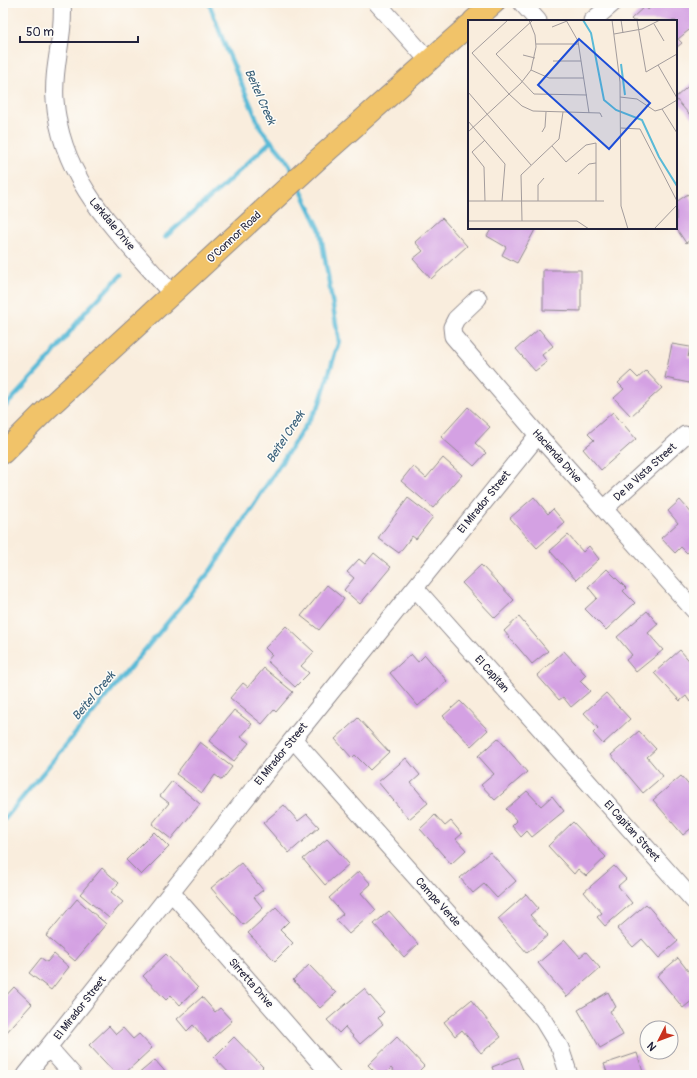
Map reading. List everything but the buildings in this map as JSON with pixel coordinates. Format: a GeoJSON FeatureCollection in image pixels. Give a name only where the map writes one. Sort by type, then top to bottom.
{"type":"FeatureCollection","features":[{"type":"Feature","properties":{"kind":"main road"},"geometry":{"type":"LineString","coordinates":[[474,20],[494,3]]}},
{"type":"Feature","properties":{"kind":"main road","name":"O'Connor Road"},"geometry":{"type":"LineString","coordinates":[[3,453],[47,409],[316,161],[468,26]]}},
{"type":"Feature","properties":{"kind":"street","name":"Larkdale Drive"},"geometry":{"type":"LineString","coordinates":[[62,3],[63,15],[54,70],[55,100],[61,137],[78,179],[94,205],[172,294]]}},
{"type":"Feature","properties":{"kind":"street"},"geometry":{"type":"LineString","coordinates":[[377,3],[429,61]]}},
{"type":"Feature","properties":{"kind":"street"},"geometry":{"type":"LineString","coordinates":[[522,3],[537,20]]}},
{"type":"Feature","properties":{"kind":"street"},"geometry":{"type":"LineString","coordinates":[[593,20],[613,3]]}},
{"type":"Feature","properties":{"kind":"street","name":"Hacienda Drive"},"geometry":{"type":"LineString","coordinates":[[478,298],[456,319],[452,327],[453,336],[538,435],[694,610]]}},
{"type":"Feature","properties":{"kind":"street","name":"El Mirador Street"},"geometry":{"type":"LineString","coordinates":[[26,1075],[49,1048],[293,739],[538,435]]}},
{"type":"Feature","properties":{"kind":"street","name":"De la Vista Street"},"geometry":{"type":"LineString","coordinates":[[604,509],[685,435]]}},
{"type":"Feature","properties":{"kind":"street","name":"El Capitan"},"geometry":{"type":"LineString","coordinates":[[415,588],[569,761]]}},
{"type":"Feature","properties":{"kind":"street","name":"Campe Verde"},"geometry":{"type":"LineString","coordinates":[[293,739],[543,1020],[560,1048],[569,1075]]}},
{"type":"Feature","properties":{"kind":"street","name":"El Capitan Street"},"geometry":{"type":"LineString","coordinates":[[569,761],[694,901]]}},
{"type":"Feature","properties":{"kind":"street","name":"Sirretta Drive"},"geometry":{"type":"LineString","coordinates":[[171,892],[331,1075]]}},
{"type":"Feature","properties":{"kind":"street"},"geometry":{"type":"LineString","coordinates":[[49,1048],[73,1075]]}},
{"type":"Feature","properties":{"kind":"waterway","name":"Beitel Creek"},"geometry":{"type":"LineString","coordinates":[[209,3],[224,43],[261,129],[286,159],[294,175]]}},
{"type":"Feature","properties":{"kind":"waterway"},"geometry":{"type":"LineString","coordinates":[[165,237],[222,187],[271,141]]}},
{"type":"Feature","properties":{"kind":"waterway","name":"Beitel Creek"},"geometry":{"type":"LineString","coordinates":[[3,821],[211,570],[319,405],[339,341],[320,230],[299,186]]}},
{"type":"Feature","properties":{"kind":"waterway"},"geometry":{"type":"LineString","coordinates":[[3,409],[48,360],[86,311],[121,275]]}}]}
